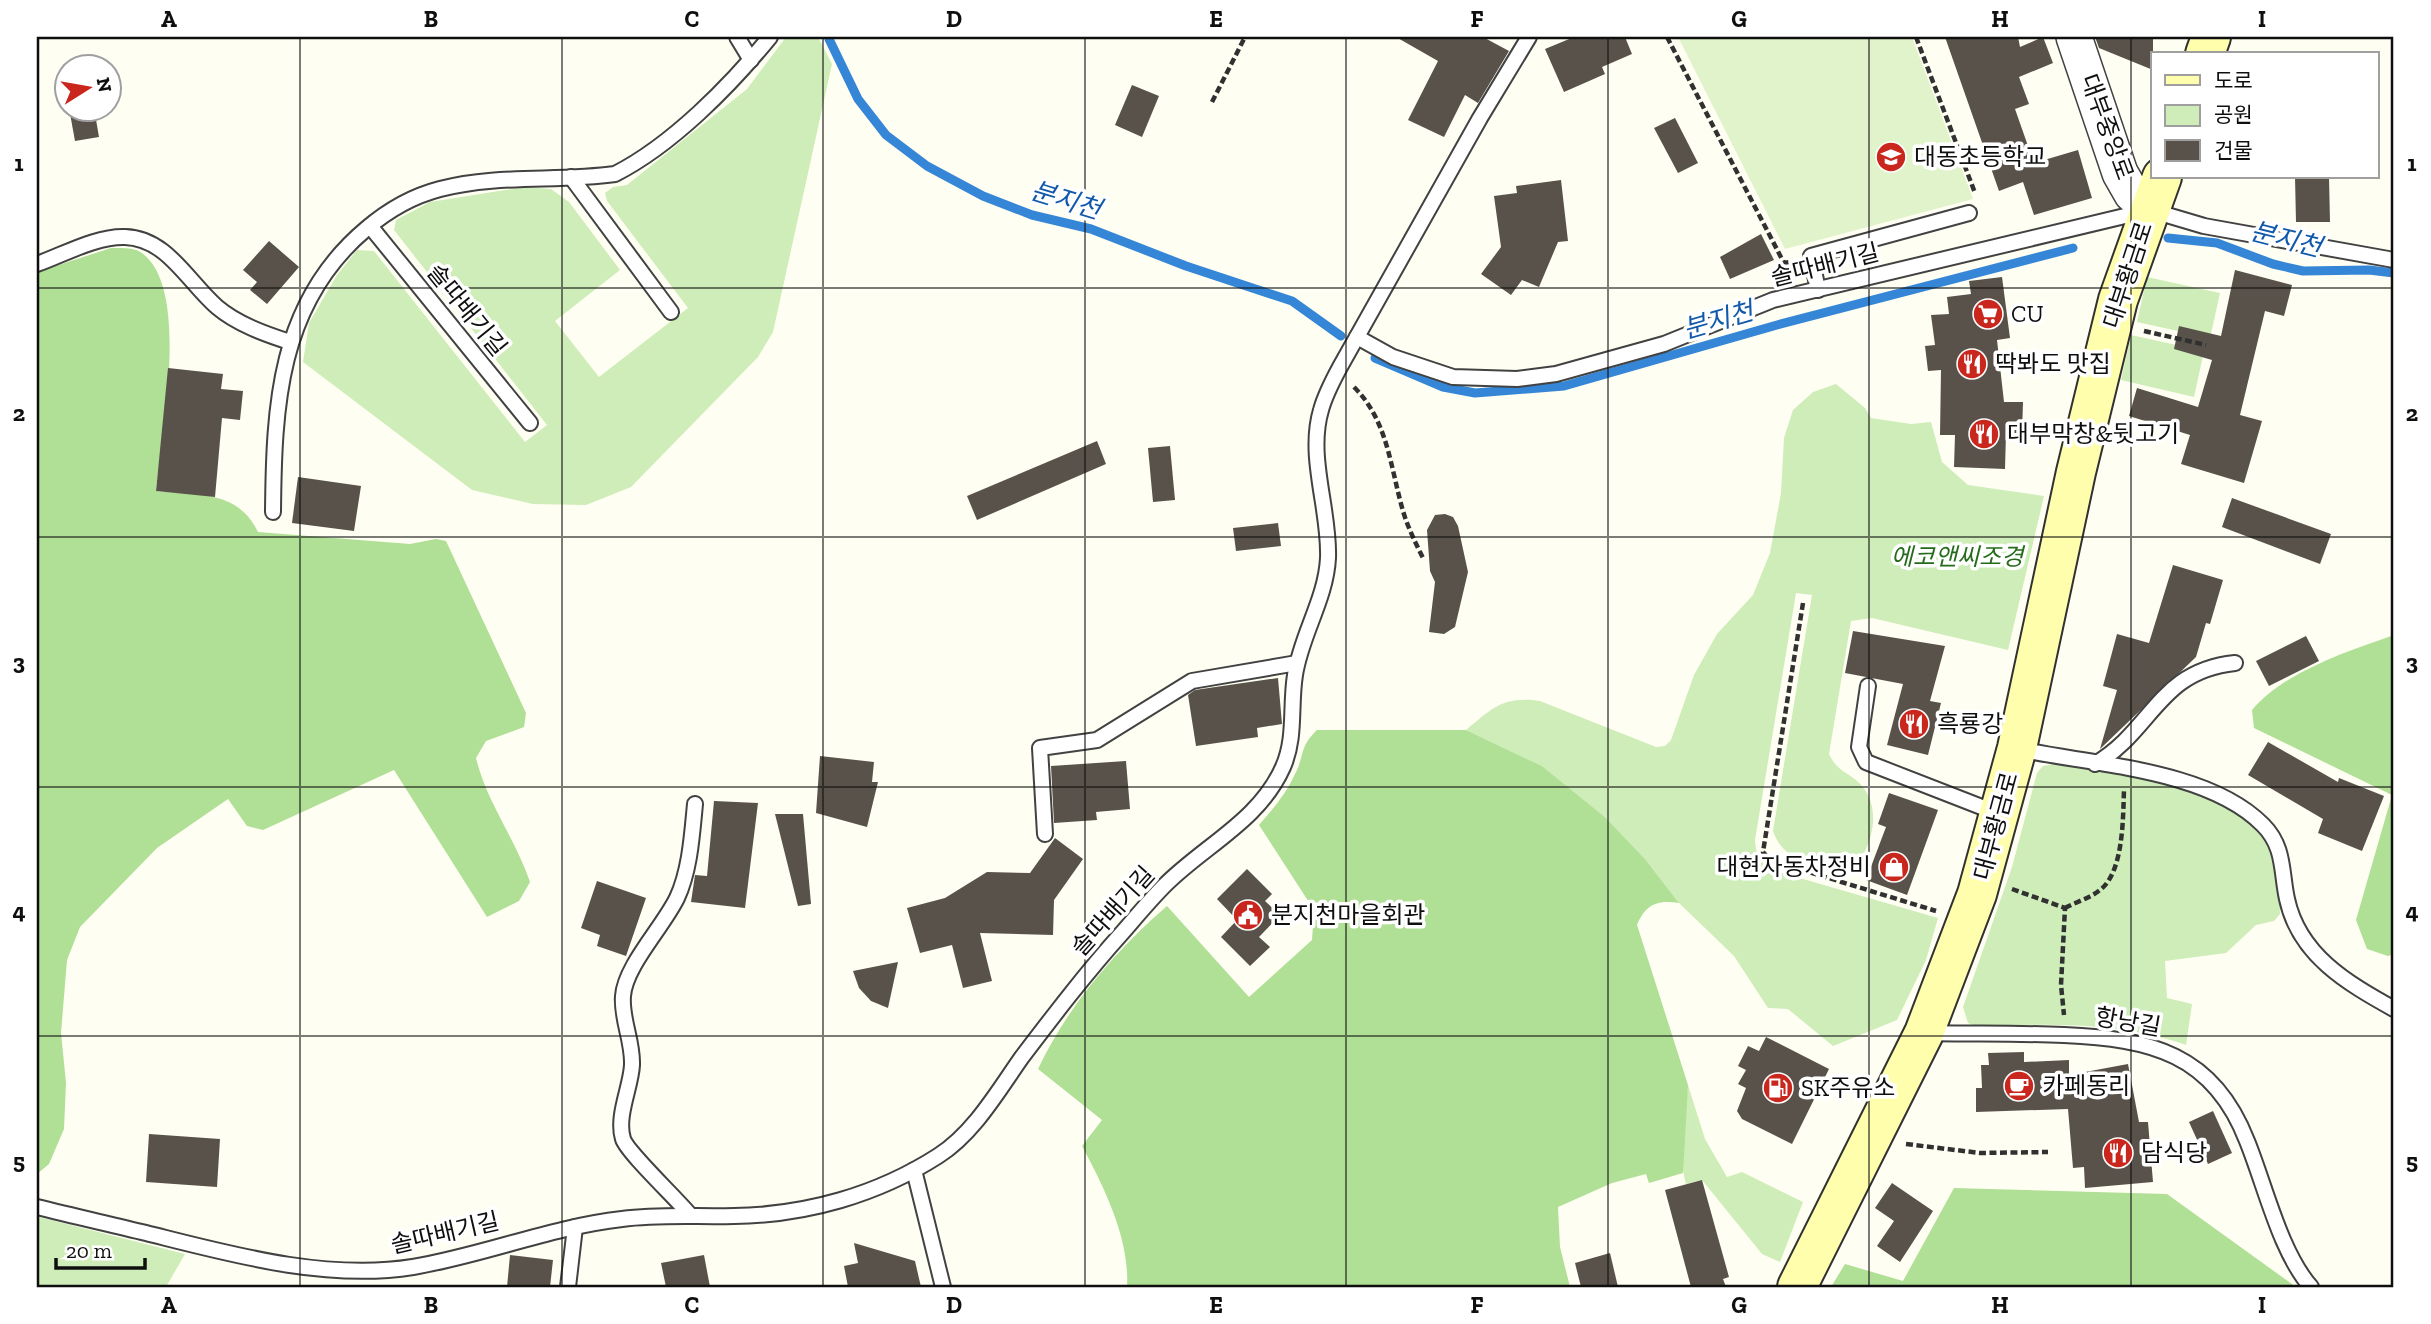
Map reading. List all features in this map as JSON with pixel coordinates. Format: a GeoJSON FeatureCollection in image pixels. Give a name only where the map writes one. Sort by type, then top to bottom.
{"type":"FeatureCollection","features":[{"type":"Feature","properties":{"kind":"main road","name":"대부황금로"},"geometry":{"type":"LineString","coordinates":[[1797,1287],[1924,1033],[1942,992],[1982,877],[2017,748],[2097,383],[2118,300],[2156,194]]}},
{"type":"Feature","properties":{"kind":"street","name":"대부중앙로"},"geometry":{"type":"LineString","coordinates":[[2074,37],[2120,173],[2132,194],[2156,194]]}},
{"type":"Feature","properties":{"kind":"lane"},"geometry":{"type":"LineString","coordinates":[[737,37],[751,60]]}},
{"type":"Feature","properties":{"kind":"lane"},"geometry":{"type":"LineString","coordinates":[[273,512],[277,410],[290,342],[300,314],[333,261],[370,226],[407,202],[439,189],[495,180],[615,174],[633,165],[726,90],[770,37]]}},
{"type":"Feature","properties":{"kind":"lane","name":"솔따배기길"},"geometry":{"type":"LineString","coordinates":[[37,1207],[223,1252],[349,1271],[413,1267],[575,1227],[619,1219],[780,1213],[823,1205],[859,1195],[914,1170],[943,1153],[971,1127],[1088,971],[1164,885],[1238,827],[1266,797],[1283,767],[1290,746],[1297,663],[1325,580],[1328,556],[1318,430],[1321,410],[1357,337],[1480,118],[1530,37]]}},
{"type":"Feature","properties":{"kind":"lane"},"geometry":{"type":"LineString","coordinates":[[571,177],[671,312]]}},
{"type":"Feature","properties":{"kind":"lane"},"geometry":{"type":"LineString","coordinates":[[2156,194],[2204,226],[2394,260]]}},
{"type":"Feature","properties":{"kind":"lane","name":"솔따배기길"},"geometry":{"type":"LineString","coordinates":[[1357,337],[1393,357],[1453,377],[1517,379],[1591,366],[1664,344],[1773,300],[1818,290],[2156,194]]}},
{"type":"Feature","properties":{"kind":"lane"},"geometry":{"type":"LineString","coordinates":[[1818,290],[1811,256],[1969,213]]}},
{"type":"Feature","properties":{"kind":"lane","name":"솔따배기길"},"geometry":{"type":"LineString","coordinates":[[370,226],[530,423]]}},
{"type":"Feature","properties":{"kind":"lane"},"geometry":{"type":"LineString","coordinates":[[37,264],[96,243],[125,237],[156,246],[219,308],[246,325],[290,342]]}},
{"type":"Feature","properties":{"kind":"lane"},"geometry":{"type":"LineString","coordinates":[[1045,834],[1040,748],[1097,740],[1192,681],[1297,663]]}},
{"type":"Feature","properties":{"kind":"lane"},"geometry":{"type":"LineString","coordinates":[[2095,764],[2129,739],[2175,685],[2204,669],[2235,663]]}},
{"type":"Feature","properties":{"kind":"lane"},"geometry":{"type":"LineString","coordinates":[[1868,686],[1859,747],[1866,762],[1999,814]]}},
{"type":"Feature","properties":{"kind":"lane"},"geometry":{"type":"LineString","coordinates":[[2017,748],[2207,788],[2249,812],[2270,833],[2283,859],[2286,896],[2300,936],[2336,974],[2394,1009]]}},
{"type":"Feature","properties":{"kind":"lane"},"geometry":{"type":"LineString","coordinates":[[690,1215],[663,1183],[629,1151],[622,1138],[632,1065],[623,996],[627,978],[678,896],[690,853],[695,804]]}},
{"type":"Feature","properties":{"kind":"lane","name":"항낭길"},"geometry":{"type":"LineString","coordinates":[[1924,1033],[2066,1035],[2134,1041],[2157,1048],[2199,1070],[2219,1091],[2246,1138],[2286,1240],[2311,1287]]}},
{"type":"Feature","properties":{"kind":"lane"},"geometry":{"type":"LineString","coordinates":[[914,1170],[943,1287]]}},
{"type":"Feature","properties":{"kind":"lane"},"geometry":{"type":"LineString","coordinates":[[568,1287],[575,1227]]}},
{"type":"Feature","properties":{"kind":"path"},"geometry":{"type":"LineString","coordinates":[[1212,102],[1244,37]]}},
{"type":"Feature","properties":{"kind":"path"},"geometry":{"type":"LineString","coordinates":[[1667,37],[1784,263],[1811,256]]}},
{"type":"Feature","properties":{"kind":"path"},"geometry":{"type":"LineString","coordinates":[[1916,37],[1981,210],[1969,213]]}},
{"type":"Feature","properties":{"kind":"path"},"geometry":{"type":"LineString","coordinates":[[2142,331],[2206,345]]}},
{"type":"Feature","properties":{"kind":"path"},"geometry":{"type":"LineString","coordinates":[[1337,373],[1364,397],[1376,414],[1387,440],[1404,514],[1424,560]]}},
{"type":"Feature","properties":{"kind":"path"},"geometry":{"type":"LineString","coordinates":[[1803,603],[1763,852],[1770,860],[1947,914]]}},
{"type":"Feature","properties":{"kind":"path"},"geometry":{"type":"LineString","coordinates":[[1982,877],[2065,908],[2102,889],[2115,866],[2123,831],[2125,769]]}},
{"type":"Feature","properties":{"kind":"path"},"geometry":{"type":"LineString","coordinates":[[2065,908],[2061,985],[2066,1035]]}},
{"type":"Feature","properties":{"kind":"path"},"geometry":{"type":"LineString","coordinates":[[1874,1136],[1955,1151],[2048,1152]]}},
{"type":"Feature","properties":{"kind":"green space"},"geometry":{"type":"Polygon","coordinates":[[[786,37],[818,37],[832,64],[773,332],[758,357],[631,487],[586,505],[533,504],[472,490],[303,362],[309,323],[337,275],[357,250],[374,251],[525,442],[547,425],[394,230],[396,220],[430,202],[525,187],[551,189],[569,202],[620,270],[555,321],[599,377],[688,308],[607,201],[605,193],[613,187],[627,185],[747,89],[786,37]]]}},
{"type":"Feature","properties":{"kind":"green space"},"geometry":{"type":"Polygon","coordinates":[[[1678,37],[1912,37],[1973,199],[1785,249],[1678,37]]]}},
{"type":"Feature","properties":{"kind":"green space"},"geometry":{"type":"Polygon","coordinates":[[[111,248],[131,249],[142,253],[157,271],[166,298],[169,365],[156,491],[215,497],[228,502],[250,518],[258,532],[410,544],[436,539],[446,541],[526,713],[524,727],[486,741],[476,758],[487,790],[530,882],[519,901],[487,917],[394,770],[263,830],[247,826],[228,799],[157,848],[80,927],[67,960],[61,1033],[66,1083],[64,1129],[49,1164],[37,1174],[37,272],[111,248]]]}},
{"type":"Feature","properties":{"kind":"green space"},"geometry":{"type":"Polygon","coordinates":[[[2147,277],[2220,293],[2210,338],[2137,322],[2147,277]]]}},
{"type":"Feature","properties":{"kind":"green space"},"geometry":{"type":"Polygon","coordinates":[[[2131,335],[2204,351],[2194,397],[2121,380],[2131,335]]]}},
{"type":"Feature","properties":{"kind":"green space","name":"에코앤씨조경"},"geometry":{"type":"Polygon","coordinates":[[[1836,384],[1865,408],[1871,418],[1911,424],[1931,422],[1942,462],[1968,485],[2044,496],[2008,650],[1872,618],[1851,621],[1829,754],[1837,766],[1865,790],[1873,815],[1869,841],[1849,874],[1794,857],[1778,842],[1773,831],[1812,595],[1796,593],[1755,840],[1759,856],[1779,872],[1938,918],[1926,960],[1897,1020],[1833,1046],[1788,1009],[1768,1008],[1734,956],[1679,903],[1645,859],[1605,817],[1542,766],[1466,730],[1499,705],[1517,700],[1540,701],[1656,747],[1665,746],[1671,740],[1694,675],[1717,634],[1753,595],[1770,553],[1781,493],[1784,438],[1793,410],[1813,392],[1836,384]]]}},
{"type":"Feature","properties":{"kind":"green space"},"geometry":{"type":"Polygon","coordinates":[[[2394,635],[2394,954],[2388,956],[2367,949],[2356,920],[2392,795],[2254,728],[2252,710],[2281,684],[2299,674],[2337,656],[2394,635]]]}},
{"type":"Feature","properties":{"kind":"green space"},"geometry":{"type":"Polygon","coordinates":[[[1317,730],[1466,730],[1542,766],[1605,817],[1645,859],[1679,903],[1664,902],[1653,905],[1644,912],[1637,925],[1688,1085],[1683,1173],[1649,1183],[1646,1174],[1612,1183],[1558,1207],[1560,1247],[1570,1287],[1127,1287],[1127,1269],[1120,1232],[1107,1196],[1082,1146],[1102,1120],[1038,1069],[1063,1023],[1094,981],[1129,942],[1167,906],[1249,997],[1312,940],[1314,910],[1259,825],[1288,788],[1305,746],[1317,730]]]}},
{"type":"Feature","properties":{"kind":"green space"},"geometry":{"type":"Polygon","coordinates":[[[2065,762],[2149,779],[2210,798],[2236,812],[2258,829],[2276,857],[2280,914],[2274,921],[2256,925],[2226,953],[2165,961],[2167,998],[2192,1004],[2186,1045],[2161,1037],[2109,1028],[2055,1025],[1975,1026],[1968,1023],[1963,1007],[2012,867],[2037,773],[2043,766],[2065,762]]]}},
{"type":"Feature","properties":{"kind":"green space"},"geometry":{"type":"Polygon","coordinates":[[[1688,1085],[1705,1139],[1727,1177],[1742,1172],[1803,1202],[1780,1262],[1762,1254],[1702,1180],[1686,1184],[1682,1147],[1688,1085]]]}},
{"type":"Feature","properties":{"kind":"green space"},"geometry":{"type":"Polygon","coordinates":[[[1954,1188],[2167,1194],[2296,1287],[1831,1287],[1845,1264],[1903,1281],[1954,1188]]]}},
{"type":"Feature","properties":{"kind":"green space"},"geometry":{"type":"Polygon","coordinates":[[[37,1216],[185,1254],[166,1287],[37,1287],[37,1216]]]}},
{"type":"Feature","properties":{"kind":"building"},"geometry":{"type":"Polygon","coordinates":[[[1396,37],[1483,37],[1509,51],[1478,103],[1465,95],[1444,137],[1408,120],[1438,61],[1396,37]]]}},
{"type":"Feature","properties":{"kind":"building"},"geometry":{"type":"Polygon","coordinates":[[[1574,37],[1625,37],[1632,54],[1602,67],[1605,74],[1564,92],[1545,49],[1574,37]]]}},
{"type":"Feature","properties":{"kind":"building"},"geometry":{"type":"Polygon","coordinates":[[[1945,37],[2018,37],[2020,47],[2043,37],[2053,63],[2019,77],[2029,104],[2015,109],[2034,163],[2078,150],[2092,198],[2034,215],[2023,182],[1999,191],[1945,37]]]}},
{"type":"Feature","properties":{"kind":"building"},"geometry":{"type":"Polygon","coordinates":[[[2095,37],[2153,37],[2151,69],[2099,48],[2095,37]]]}},
{"type":"Feature","properties":{"kind":"building"},"geometry":{"type":"Polygon","coordinates":[[[1132,85],[1159,96],[1142,137],[1115,125],[1132,85]]]}},
{"type":"Feature","properties":{"kind":"building"},"geometry":{"type":"Polygon","coordinates":[[[1675,118],[1698,163],[1678,173],[1654,128],[1675,118]]]}},
{"type":"Feature","properties":{"kind":"building"},"geometry":{"type":"Polygon","coordinates":[[[72,122],[96,122],[99,137],[75,141],[72,122]]]}},
{"type":"Feature","properties":{"kind":"building"},"geometry":{"type":"Polygon","coordinates":[[[2295,178],[2329,178],[2330,222],[2296,222],[2295,178]]]}},
{"type":"Feature","properties":{"kind":"building"},"geometry":{"type":"Polygon","coordinates":[[[1561,180],[1568,241],[1558,242],[1539,287],[1522,280],[1511,295],[1481,274],[1501,247],[1494,196],[1517,193],[1516,186],[1561,180]]]}},
{"type":"Feature","properties":{"kind":"building"},"geometry":{"type":"Polygon","coordinates":[[[1761,234],[1774,260],[1730,279],[1720,257],[1761,234]]]}},
{"type":"Feature","properties":{"kind":"building"},"geometry":{"type":"Polygon","coordinates":[[[269,241],[299,267],[267,304],[250,290],[257,282],[243,270],[269,241]]]}},
{"type":"Feature","properties":{"kind":"building"},"geometry":{"type":"Polygon","coordinates":[[[2235,270],[2292,285],[2284,316],[2265,311],[2240,415],[2262,421],[2244,483],[2181,464],[2190,435],[2129,416],[2137,388],[2198,407],[2212,360],[2174,349],[2179,326],[2221,336],[2235,270]]]}},
{"type":"Feature","properties":{"kind":"building"},"geometry":{"type":"Polygon","coordinates":[[[2002,277],[2010,338],[1997,340],[2004,402],[2023,402],[2022,433],[2006,433],[2005,469],[1954,467],[1955,435],[1940,435],[1941,370],[1928,371],[1925,346],[1935,345],[1931,315],[1949,314],[1947,297],[1971,294],[1969,281],[2002,277]]]}},
{"type":"Feature","properties":{"kind":"building"},"geometry":{"type":"Polygon","coordinates":[[[168,368],[223,374],[221,389],[243,391],[240,420],[222,418],[215,497],[156,491],[168,368]]]}},
{"type":"Feature","properties":{"kind":"building"},"geometry":{"type":"Polygon","coordinates":[[[1097,441],[1106,464],[977,520],[967,496],[1097,441]]]}},
{"type":"Feature","properties":{"kind":"building"},"geometry":{"type":"Polygon","coordinates":[[[1170,446],[1175,500],[1153,502],[1148,448],[1170,446]]]}},
{"type":"Feature","properties":{"kind":"building"},"geometry":{"type":"Polygon","coordinates":[[[298,477],[361,486],[354,531],[292,523],[298,477]]]}},
{"type":"Feature","properties":{"kind":"building"},"geometry":{"type":"Polygon","coordinates":[[[2232,498],[2331,534],[2320,564],[2222,527],[2232,498]]]}},
{"type":"Feature","properties":{"kind":"building"},"geometry":{"type":"Polygon","coordinates":[[[1435,515],[1453,517],[1458,526],[1468,572],[1455,627],[1444,634],[1429,632],[1435,582],[1430,571],[1427,530],[1435,515]]]}},
{"type":"Feature","properties":{"kind":"building"},"geometry":{"type":"Polygon","coordinates":[[[1278,523],[1281,546],[1236,551],[1233,528],[1278,523]]]}},
{"type":"Feature","properties":{"kind":"building"},"geometry":{"type":"Polygon","coordinates":[[[2173,565],[2223,580],[2210,624],[2206,623],[2196,657],[2100,749],[2117,690],[2103,686],[2117,634],[2149,643],[2173,565]]]}},
{"type":"Feature","properties":{"kind":"building"},"geometry":{"type":"Polygon","coordinates":[[[1853,631],[1945,646],[1930,701],[1941,703],[1928,755],[1887,745],[1903,684],[1845,673],[1853,631]]]}},
{"type":"Feature","properties":{"kind":"building"},"geometry":{"type":"Polygon","coordinates":[[[2306,636],[2319,661],[2269,686],[2256,661],[2306,636]]]}},
{"type":"Feature","properties":{"kind":"building"},"geometry":{"type":"Polygon","coordinates":[[[1278,678],[1282,724],[1257,728],[1258,737],[1196,746],[1188,695],[1195,690],[1278,678]]]}},
{"type":"Feature","properties":{"kind":"building"},"geometry":{"type":"Polygon","coordinates":[[[2268,742],[2338,782],[2339,778],[2384,796],[2362,851],[2318,833],[2323,819],[2248,775],[2268,742]]]}},
{"type":"Feature","properties":{"kind":"building"},"geometry":{"type":"Polygon","coordinates":[[[820,756],[874,762],[872,782],[878,782],[867,827],[816,813],[820,756]]]}},
{"type":"Feature","properties":{"kind":"building"},"geometry":{"type":"Polygon","coordinates":[[[1126,761],[1130,809],[1096,812],[1097,820],[1054,823],[1051,766],[1126,761]]]}},
{"type":"Feature","properties":{"kind":"building"},"geometry":{"type":"Polygon","coordinates":[[[1889,793],[1938,810],[1907,895],[1866,880],[1886,827],[1878,824],[1889,793]]]}},
{"type":"Feature","properties":{"kind":"building"},"geometry":{"type":"Polygon","coordinates":[[[714,801],[758,803],[745,908],[691,902],[695,875],[707,876],[714,801]]]}},
{"type":"Feature","properties":{"kind":"building"},"geometry":{"type":"Polygon","coordinates":[[[775,814],[803,814],[811,904],[798,906],[775,814]]]}},
{"type":"Feature","properties":{"kind":"building"},"geometry":{"type":"Polygon","coordinates":[[[1055,838],[1083,859],[1054,900],[1053,935],[980,933],[992,981],[963,988],[952,945],[920,953],[907,908],[945,898],[987,872],[1030,873],[1055,838]]]}},
{"type":"Feature","properties":{"kind":"building"},"geometry":{"type":"Polygon","coordinates":[[[1247,869],[1272,894],[1265,901],[1280,915],[1259,937],[1270,947],[1250,966],[1221,937],[1237,920],[1217,899],[1247,869]]]}},
{"type":"Feature","properties":{"kind":"building"},"geometry":{"type":"Polygon","coordinates":[[[597,881],[646,898],[626,956],[597,946],[600,935],[581,928],[597,881]]]}},
{"type":"Feature","properties":{"kind":"building"},"geometry":{"type":"Polygon","coordinates":[[[898,962],[888,1008],[871,1001],[859,988],[853,971],[898,962]]]}},
{"type":"Feature","properties":{"kind":"building"},"geometry":{"type":"Polygon","coordinates":[[[1766,1037],[1829,1069],[1792,1144],[1742,1119],[1737,1111],[1746,1088],[1738,1084],[1746,1070],[1738,1066],[1748,1046],[1759,1051],[1766,1037]]]}},
{"type":"Feature","properties":{"kind":"building"},"geometry":{"type":"Polygon","coordinates":[[[2024,1052],[2024,1062],[2069,1060],[2069,1075],[2128,1064],[2139,1122],[2148,1122],[2153,1182],[2085,1188],[2084,1167],[2073,1168],[2068,1109],[1976,1112],[1976,1088],[1982,1088],[1981,1065],[1989,1065],[1988,1053],[2024,1052]]]}},
{"type":"Feature","properties":{"kind":"building"},"geometry":{"type":"Polygon","coordinates":[[[2213,1111],[2232,1153],[2208,1164],[2189,1122],[2213,1111]]]}},
{"type":"Feature","properties":{"kind":"building"},"geometry":{"type":"Polygon","coordinates":[[[149,1134],[220,1139],[217,1187],[146,1182],[149,1134]]]}},
{"type":"Feature","properties":{"kind":"building"},"geometry":{"type":"Polygon","coordinates":[[[1702,1180],[1729,1277],[1723,1279],[1726,1287],[1691,1287],[1665,1190],[1702,1180]]]}},
{"type":"Feature","properties":{"kind":"building"},"geometry":{"type":"Polygon","coordinates":[[[1892,1183],[1933,1211],[1900,1262],[1877,1246],[1894,1221],[1875,1208],[1892,1183]]]}},
{"type":"Feature","properties":{"kind":"building"},"geometry":{"type":"Polygon","coordinates":[[[854,1243],[915,1261],[921,1287],[848,1287],[844,1266],[858,1263],[854,1243]]]}},
{"type":"Feature","properties":{"kind":"building"},"geometry":{"type":"Polygon","coordinates":[[[1610,1253],[1618,1287],[1581,1287],[1575,1263],[1610,1253]]]}},
{"type":"Feature","properties":{"kind":"building"},"geometry":{"type":"Polygon","coordinates":[[[510,1255],[553,1260],[550,1287],[507,1287],[510,1255]]]}},
{"type":"Feature","properties":{"kind":"building"},"geometry":{"type":"Polygon","coordinates":[[[704,1255],[710,1287],[666,1287],[661,1263],[704,1255]]]}},
{"type":"Feature","properties":{"kind":"waterway","name":"분지천"},"geometry":{"type":"LineString","coordinates":[[829,39],[858,99],[886,135],[927,166],[983,196],[1032,215],[1091,229],[1186,266],[1292,301],[1341,336]]}},
{"type":"Feature","properties":{"kind":"waterway","name":"분지천"},"geometry":{"type":"LineString","coordinates":[[2168,238],[2217,243],[2273,264],[2303,271],[2369,270],[2394,273]]}},
{"type":"Feature","properties":{"kind":"waterway","name":"분지천"},"geometry":{"type":"LineString","coordinates":[[1375,358],[1443,387],[1475,393],[1564,386],[1777,325],[2073,248]]}},
{"type":"Feature","properties":{"kind":"place","name":"대동초등학교"},"geometry":{"type":"Point","coordinates":[1891,157]}},
{"type":"Feature","properties":{"kind":"place","name":"CU"},"geometry":{"type":"Point","coordinates":[1988,314]}},
{"type":"Feature","properties":{"kind":"place","name":"딱봐도 맛집"},"geometry":{"type":"Point","coordinates":[1972,364]}},
{"type":"Feature","properties":{"kind":"place","name":"대부막창&뒷고기"},"geometry":{"type":"Point","coordinates":[1984,434]}},
{"type":"Feature","properties":{"kind":"place","name":"흑룡강"},"geometry":{"type":"Point","coordinates":[1914,724]}},
{"type":"Feature","properties":{"kind":"place","name":"대현자동차정비"},"geometry":{"type":"Point","coordinates":[1894,867]}},
{"type":"Feature","properties":{"kind":"place","name":"분지천마을회관"},"geometry":{"type":"Point","coordinates":[1248,915]}},
{"type":"Feature","properties":{"kind":"place","name":"카페동리"},"geometry":{"type":"Point","coordinates":[2019,1086]}},
{"type":"Feature","properties":{"kind":"place","name":"SK주유소"},"geometry":{"type":"Point","coordinates":[1778,1088]}},
{"type":"Feature","properties":{"kind":"place","name":"담식당"},"geometry":{"type":"Point","coordinates":[2118,1153]}}]}
